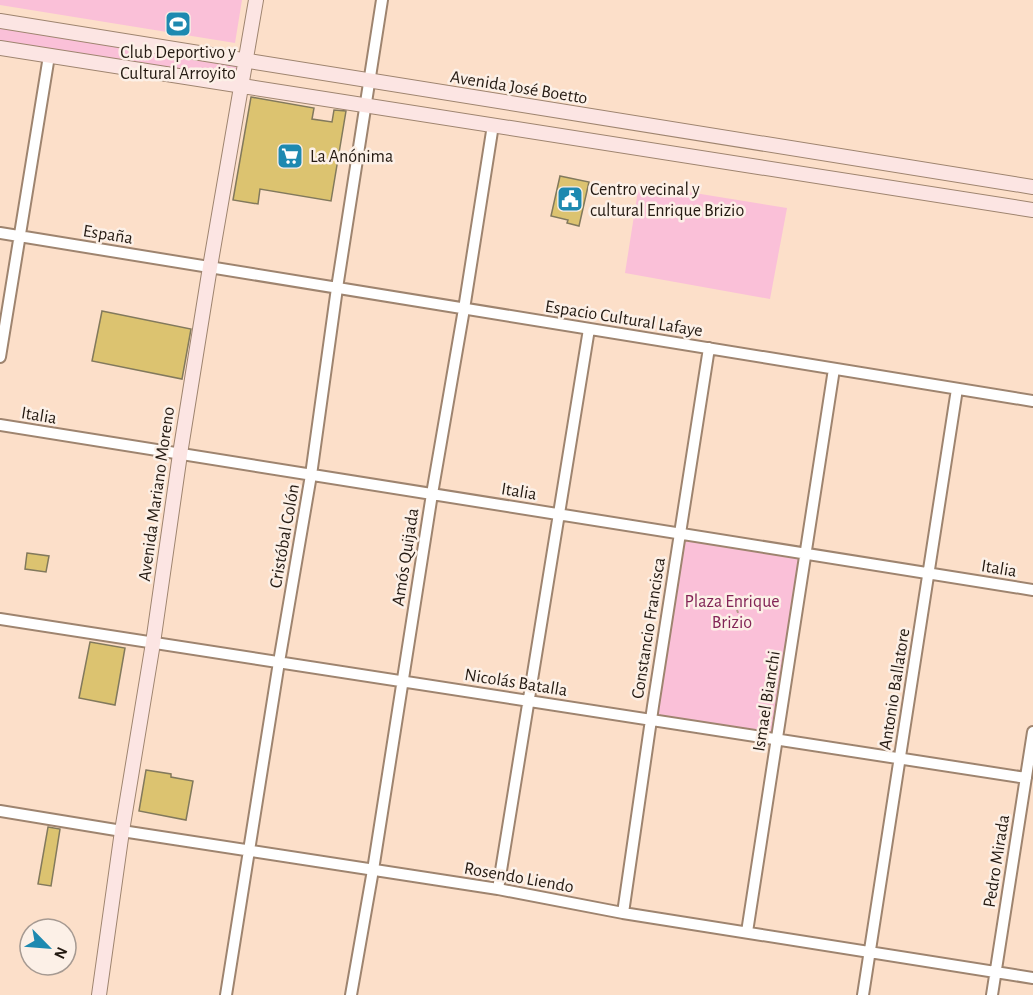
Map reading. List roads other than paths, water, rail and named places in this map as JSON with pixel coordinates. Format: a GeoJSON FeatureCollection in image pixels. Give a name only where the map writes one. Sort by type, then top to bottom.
{"type":"FeatureCollection","features":[{"type":"Feature","properties":{"kind":"main road","name":"Avenida Mariano Moreno"},"geometry":{"type":"LineString","coordinates":[[99,995],[180,454],[256,0]]}},
{"type":"Feature","properties":{"kind":"main road","name":"Avenida José Boetto"},"geometry":{"type":"LineString","coordinates":[[0,21],[1033,187]]}},
{"type":"Feature","properties":{"kind":"main road"},"geometry":{"type":"LineString","coordinates":[[0,48],[1033,210]]}},
{"type":"Feature","properties":{"kind":"street","name":"Cristóbal Colón"},"geometry":{"type":"LineString","coordinates":[[226,995],[311,475],[337,288],[382,0]]}},
{"type":"Feature","properties":{"kind":"street"},"geometry":{"type":"LineString","coordinates":[[0,357],[49,56]]}},
{"type":"Feature","properties":{"kind":"street","name":"Amós Quijada"},"geometry":{"type":"LineString","coordinates":[[351,995],[493,125]]}},
{"type":"Feature","properties":{"kind":"street","name":"España"},"geometry":{"type":"LineString","coordinates":[[0,233],[210,267]]}},
{"type":"Feature","properties":{"kind":"street","name":"Espacio Cultural Lafaye"},"geometry":{"type":"LineString","coordinates":[[210,267],[1033,401]]}},
{"type":"Feature","properties":{"kind":"street"},"geometry":{"type":"LineString","coordinates":[[498,889],[589,329]]}},
{"type":"Feature","properties":{"kind":"street","name":"Constancio Francisca"},"geometry":{"type":"LineString","coordinates":[[623,913],[709,348]]}},
{"type":"Feature","properties":{"kind":"street","name":"Ismael Bianchi"},"geometry":{"type":"LineString","coordinates":[[747,932],[834,369]]}},
{"type":"Feature","properties":{"kind":"street","name":"Antonio Ballatore"},"geometry":{"type":"LineString","coordinates":[[863,995],[957,389]]}},
{"type":"Feature","properties":{"kind":"street","name":"Italia"},"geometry":{"type":"LineString","coordinates":[[0,425],[1033,590]]}},
{"type":"Feature","properties":{"kind":"street","name":"Nicolás Batalla"},"geometry":{"type":"LineString","coordinates":[[0,619],[1026,778]]}},
{"type":"Feature","properties":{"kind":"street","name":"Pedro Mirada"},"geometry":{"type":"LineString","coordinates":[[992,995],[1033,732]]}},
{"type":"Feature","properties":{"kind":"street","name":"Rosendo Liendo"},"geometry":{"type":"LineString","coordinates":[[0,811],[498,889],[623,913],[1033,978]]}},
{"type":"Feature","properties":{"kind":"place","name":"Club Deportivo y Cultural Arroyito"},"geometry":{"type":"Point","coordinates":[178,24]}},
{"type":"Feature","properties":{"kind":"place","name":"La Anónima"},"geometry":{"type":"Point","coordinates":[290,156]}},
{"type":"Feature","properties":{"kind":"place","name":"Centro vecinal y cultural Enrique Brizio"},"geometry":{"type":"Point","coordinates":[570,199]}},
{"type":"Feature","properties":{"kind":"park label","name":"Plaza Enrique Brizio"},"geometry":{"type":"Point","coordinates":[732,611]}}]}
